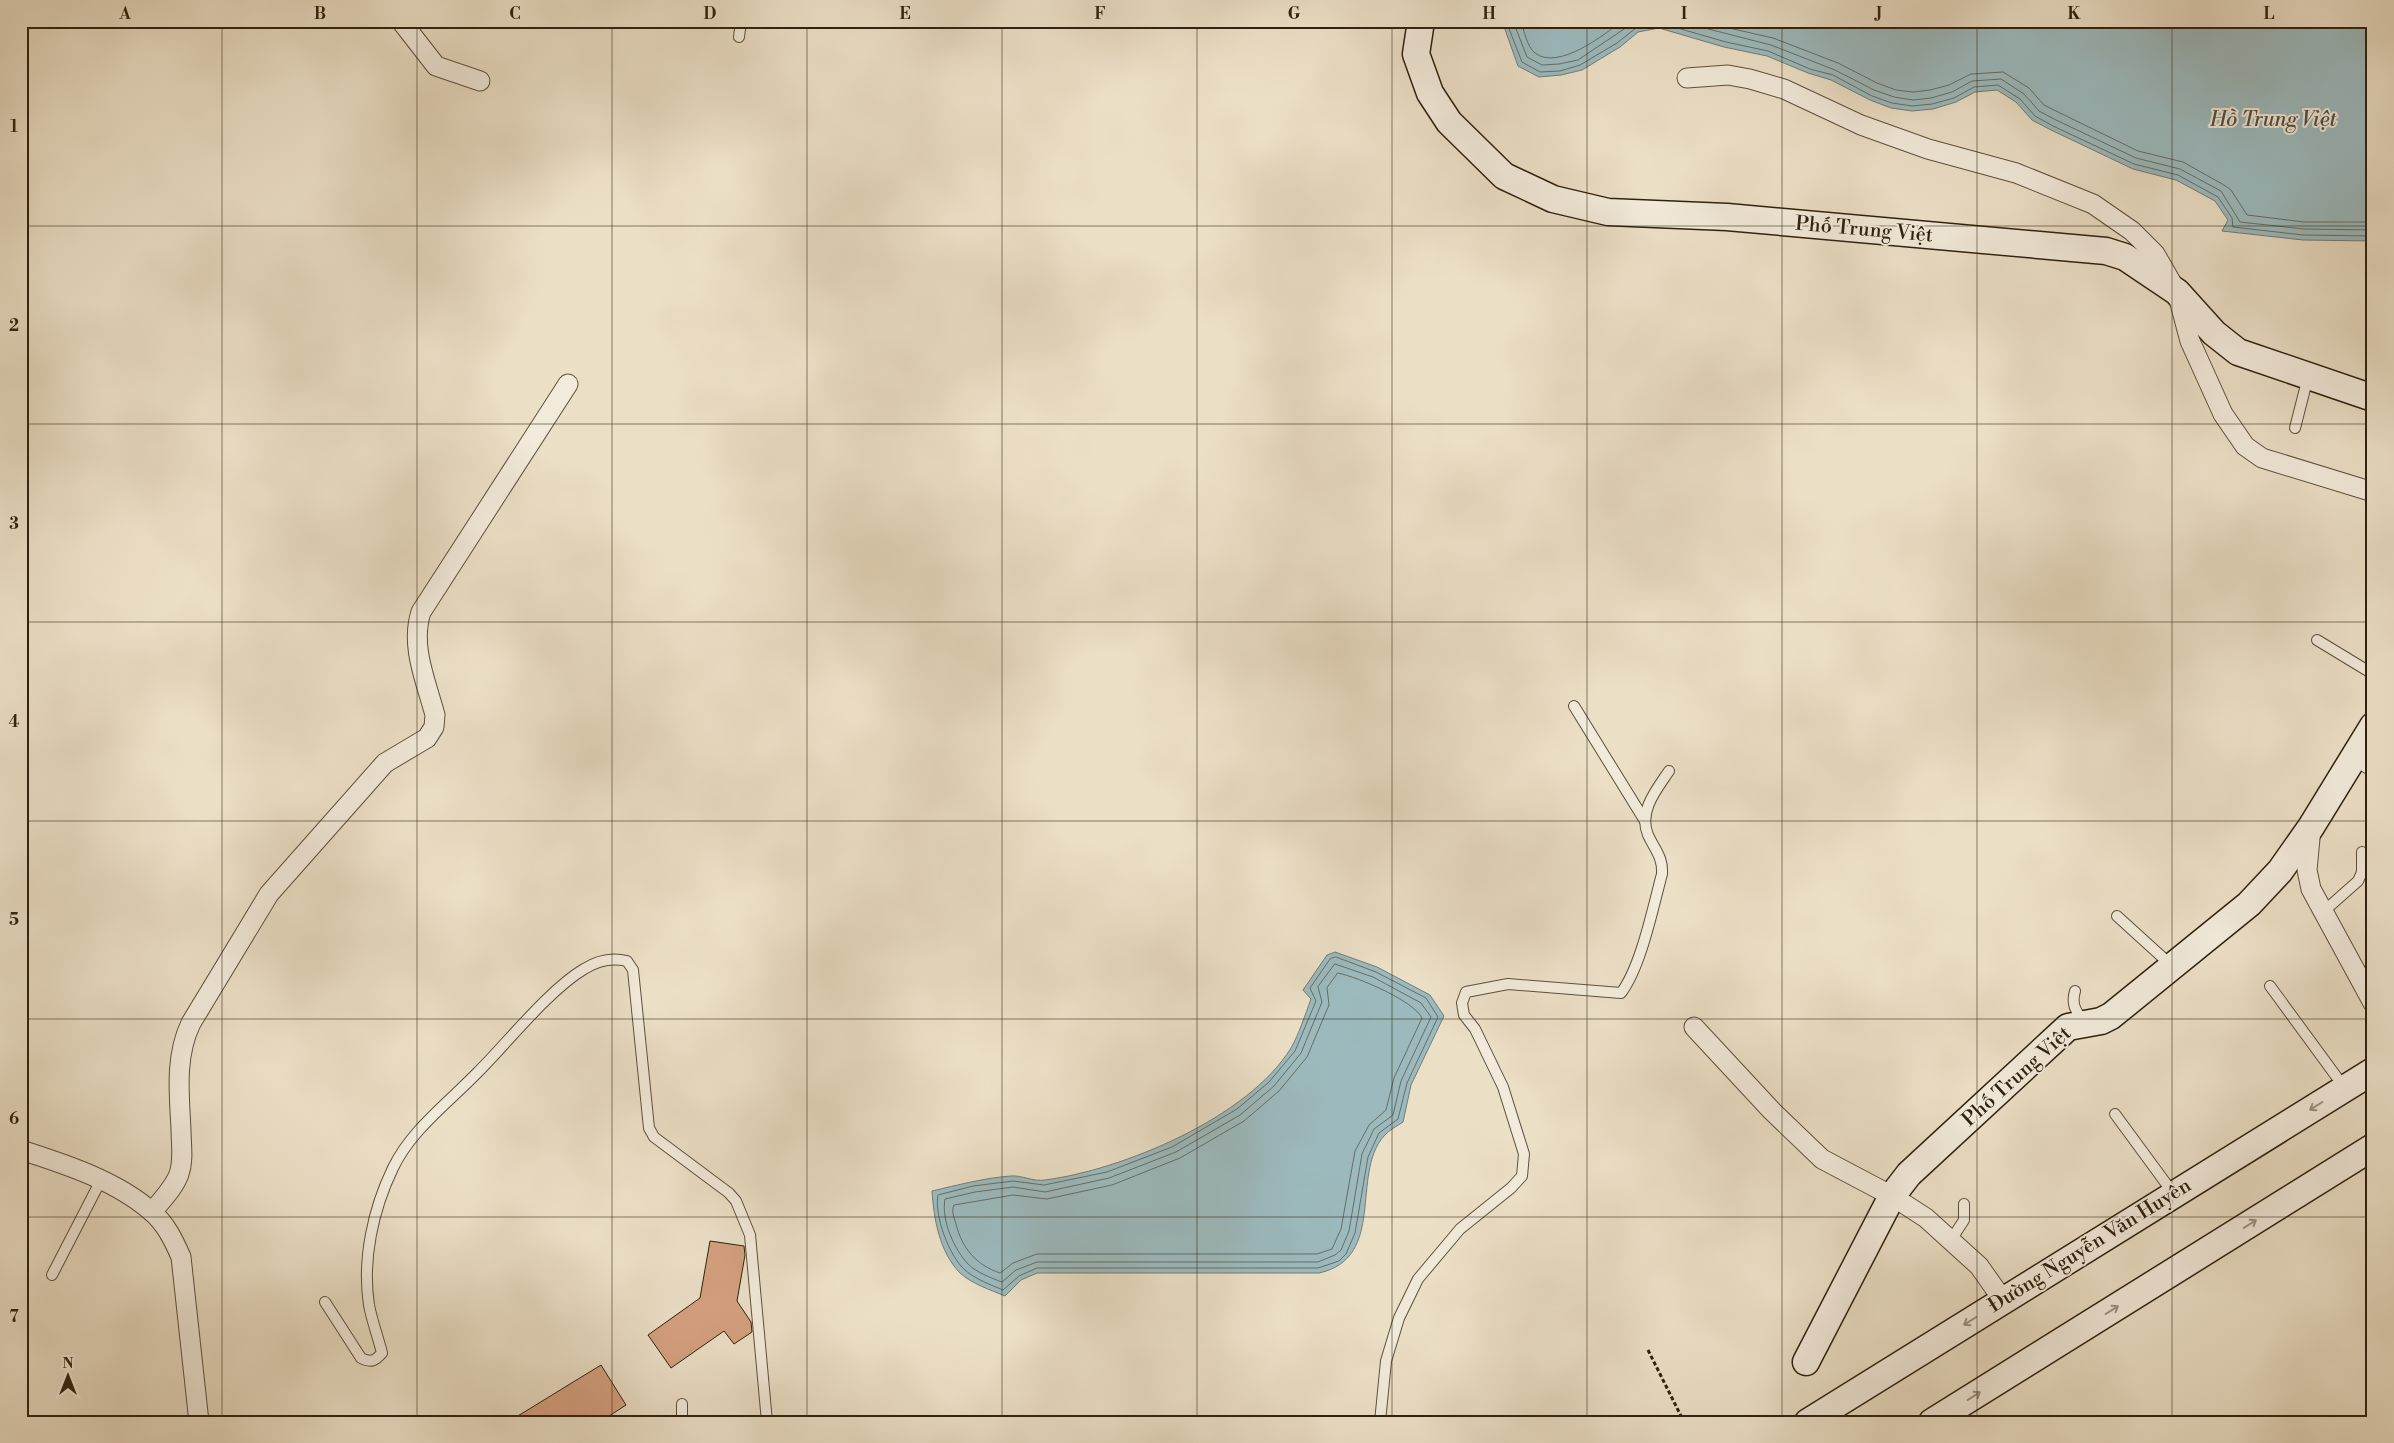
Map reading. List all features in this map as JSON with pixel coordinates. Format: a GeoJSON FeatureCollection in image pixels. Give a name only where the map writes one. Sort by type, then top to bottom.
{"type":"FeatureCollection","features":[{"type":"Feature","properties":{"kind":"street"},"geometry":{"type":"LineString","coordinates":[[401,21],[436,66],[480,81]]}},
{"type":"Feature","properties":{"kind":"street","name":"Phố Trung Việt"},"geometry":{"type":"LineString","coordinates":[[1421,21],[1416,54],[1430,93],[1449,122],[1504,176],[1553,199],[1608,212],[1727,217],[2106,251],[2125,257],[2177,292],[2214,333],[2238,352],[2373,398]]}},
{"type":"Feature","properties":{"kind":"street"},"geometry":{"type":"LineString","coordinates":[[1688,78],[1728,74],[1784,89],[1861,125],[1920,146],[2016,173],[2093,204],[2132,231],[2155,254],[2177,292],[2190,341],[2223,414],[2245,446],[2262,458],[2373,492]]}},
{"type":"Feature","properties":{"kind":"street"},"geometry":{"type":"LineString","coordinates":[[152,1212],[174,1182],[182,1158],[178,1091],[184,1036],[190,1023],[269,894],[386,763],[427,738],[434,727],[435,715],[416,643],[416,626],[422,612],[568,384]]}},
{"type":"Feature","properties":{"kind":"street","name":"Phố Trung Việt"},"geometry":{"type":"LineString","coordinates":[[1806,1362],[1892,1196],[1909,1174],[2068,1027],[2101,1021],[2111,1016],[2248,904],[2280,871],[2311,827],[2363,766],[2373,726]]}},
{"type":"Feature","properties":{"kind":"street"},"geometry":{"type":"LineString","coordinates":[[2311,827],[2307,870],[2311,889],[2373,1003]]}},
{"type":"Feature","properties":{"kind":"street"},"geometry":{"type":"LineString","coordinates":[[1694,1027],[1772,1111],[1822,1159],[1892,1196],[1926,1218],[1979,1266],[2003,1300]]}},
{"type":"Feature","properties":{"kind":"street","name":"Đường Nguyễn Văn Huyên"},"geometry":{"type":"LineString","coordinates":[[1808,1422],[2373,1071]]}},
{"type":"Feature","properties":{"kind":"street"},"geometry":{"type":"LineString","coordinates":[[1932,1422],[2373,1147]]}},
{"type":"Feature","properties":{"kind":"street"},"geometry":{"type":"LineString","coordinates":[[21,1150],[75,1167],[101,1180],[152,1212],[172,1236],[181,1257],[199,1422]]}},
{"type":"Feature","properties":{"kind":"lane"},"geometry":{"type":"LineString","coordinates":[[739,37],[741,21]]}},
{"type":"Feature","properties":{"kind":"lane"},"geometry":{"type":"LineString","coordinates":[[2295,428],[2308,377]]}},
{"type":"Feature","properties":{"kind":"lane"},"geometry":{"type":"LineString","coordinates":[[2317,640],[2373,674]]}},
{"type":"Feature","properties":{"kind":"lane"},"geometry":{"type":"LineString","coordinates":[[1574,706],[1645,820]]}},
{"type":"Feature","properties":{"kind":"lane"},"geometry":{"type":"LineString","coordinates":[[1380,1422],[1386,1361],[1399,1318],[1418,1279],[1460,1229],[1511,1188],[1522,1176],[1524,1154],[1503,1087],[1475,1029],[1464,1015],[1462,1003],[1466,992],[1508,984],[1620,993],[1629,982],[1636,964],[1662,874],[1663,861],[1647,833],[1645,820],[1649,801],[1669,771]]}},
{"type":"Feature","properties":{"kind":"lane"},"geometry":{"type":"LineString","coordinates":[[2324,912],[2358,881],[2362,872],[2362,852]]}},
{"type":"Feature","properties":{"kind":"lane"},"geometry":{"type":"LineString","coordinates":[[2117,916],[2173,966]]}},
{"type":"Feature","properties":{"kind":"lane"},"geometry":{"type":"LineString","coordinates":[[325,1302],[361,1358],[368,1362],[376,1360],[382,1353],[369,1306],[367,1279],[369,1249],[378,1206],[393,1168],[417,1133],[555,992],[583,969],[602,960],[614,957],[627,961],[633,970],[649,1128],[654,1137],[736,1201],[750,1235],[767,1422]]}},
{"type":"Feature","properties":{"kind":"lane"},"geometry":{"type":"LineString","coordinates":[[2270,986],[2345,1088]]}},
{"type":"Feature","properties":{"kind":"lane"},"geometry":{"type":"LineString","coordinates":[[2075,991],[2072,1001],[2073,1008],[2084,1024]]}},
{"type":"Feature","properties":{"kind":"lane"},"geometry":{"type":"LineString","coordinates":[[2116,1114],[2174,1194]]}},
{"type":"Feature","properties":{"kind":"lane"},"geometry":{"type":"LineString","coordinates":[[52,1275],[101,1180]]}},
{"type":"Feature","properties":{"kind":"lane"},"geometry":{"type":"LineString","coordinates":[[1951,1240],[1964,1220],[1964,1204]]}},
{"type":"Feature","properties":{"kind":"lane"},"geometry":{"type":"LineString","coordinates":[[682,1404],[682,1422]]}},
{"type":"Feature","properties":{"kind":"path"},"geometry":{"type":"LineString","coordinates":[[1648,1350],[1684,1422]]}},
{"type":"Feature","properties":{"kind":"water","name":"Hồ Trung Việt"},"geometry":{"type":"Polygon","coordinates":[[[1502,21],[2373,21],[2373,241],[2303,240],[2222,231],[2228,220],[2215,201],[2176,180],[2133,169],[2051,130],[2032,120],[2016,102],[1997,90],[1975,92],[1956,102],[1933,109],[1912,111],[1891,108],[1870,100],[1831,80],[1808,73],[1767,56],[1724,47],[1659,28],[1638,32],[1620,47],[1582,70],[1561,75],[1539,77],[1518,66],[1502,21]]]}},
{"type":"Feature","properties":{"kind":"water"},"geometry":{"type":"Polygon","coordinates":[[[1335,952],[1377,967],[1430,995],[1444,1016],[1411,1085],[1403,1122],[1384,1136],[1374,1152],[1369,1171],[1360,1233],[1353,1251],[1340,1264],[1319,1273],[1037,1273],[1021,1280],[1005,1296],[976,1284],[960,1273],[942,1245],[934,1213],[932,1191],[1001,1177],[1015,1176],[1045,1180],[1076,1174],[1110,1165],[1145,1152],[1215,1118],[1245,1097],[1271,1073],[1291,1048],[1311,999],[1303,990],[1327,955],[1335,952]]]}},
{"type":"Feature","properties":{"kind":"building"},"geometry":{"type":"Polygon","coordinates":[[[710,1241],[744,1246],[745,1255],[737,1301],[751,1322],[752,1332],[734,1344],[724,1331],[671,1368],[648,1335],[700,1298],[710,1241]]]}},
{"type":"Feature","properties":{"kind":"building"},"geometry":{"type":"Polygon","coordinates":[[[601,1365],[626,1405],[600,1422],[508,1422],[601,1365]]]}}]}
